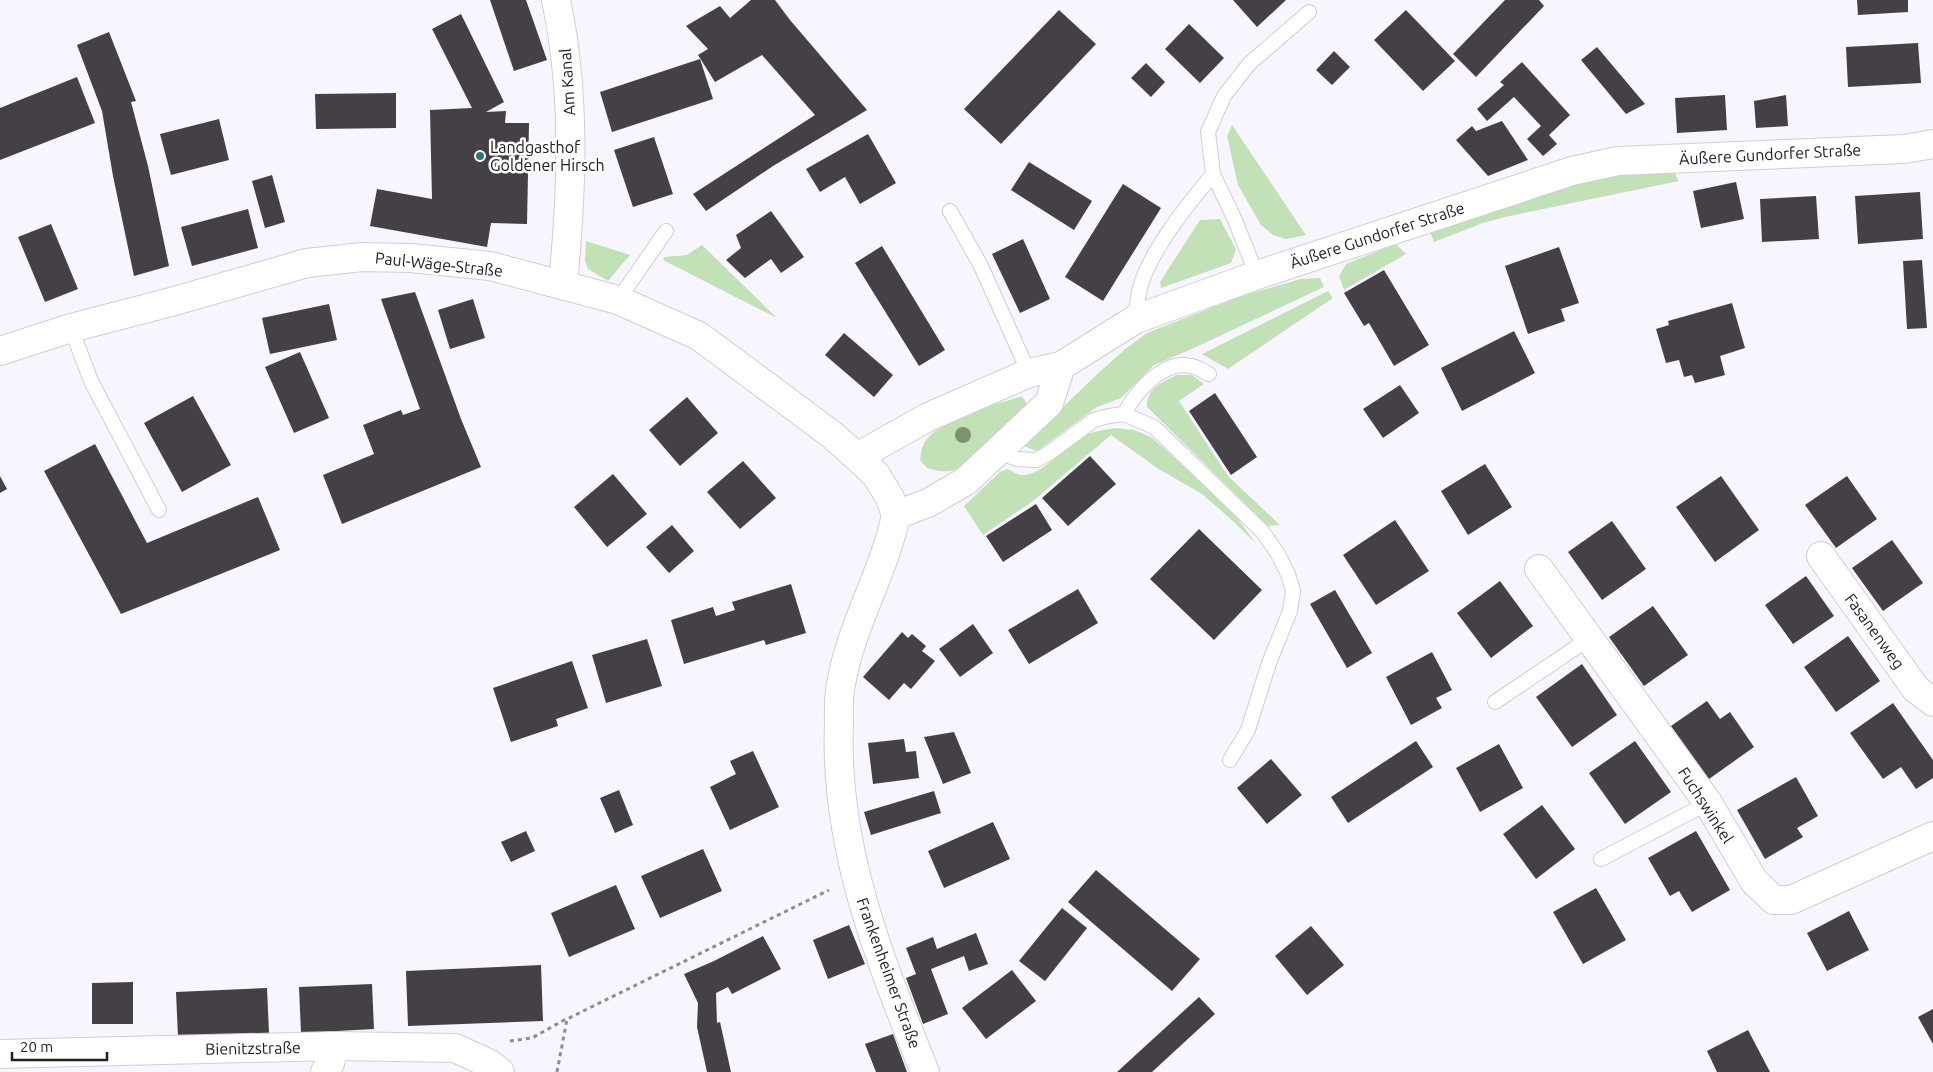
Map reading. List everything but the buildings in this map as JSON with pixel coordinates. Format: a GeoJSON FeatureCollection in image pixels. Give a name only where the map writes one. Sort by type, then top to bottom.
{"type":"FeatureCollection","features":[{"type":"Feature","properties":{"kind":"street","name":"Am Kanal"},"geometry":{"type":"LineString","coordinates":[[556,0],[563,34],[569,88],[571,153],[568,230],[563,284]]}},
{"type":"Feature","properties":{"kind":"street","name":"Äußere Gundorfer Straße"},"geometry":{"type":"LineString","coordinates":[[857,456],[928,417],[1030,373],[1061,366],[1136,319],[1257,275],[1572,171],[1618,161],[1904,149],[1933,144]]}},
{"type":"Feature","properties":{"kind":"street","name":"Paul-Wäge-Straße"},"geometry":{"type":"LineString","coordinates":[[0,351],[71,328],[307,263],[362,257],[411,258],[490,266],[618,300],[699,336],[831,434],[857,456],[876,475],[890,498],[896,515]]}},
{"type":"Feature","properties":{"kind":"street"},"geometry":{"type":"LineString","coordinates":[[896,515],[928,503],[966,481],[1049,403],[1061,366]]}},
{"type":"Feature","properties":{"kind":"street","name":"Frankenheimer Straße"},"geometry":{"type":"LineString","coordinates":[[896,515],[885,559],[854,630],[840,685],[838,742],[840,786],[846,834],[868,924],[926,1072]]}},
{"type":"Feature","properties":{"kind":"street","name":"Fasanenweg"},"geometry":{"type":"LineString","coordinates":[[1821,556],[1916,689],[1933,702]]}},
{"type":"Feature","properties":{"kind":"street","name":"Fuchswinkel"},"geometry":{"type":"LineString","coordinates":[[1539,568],[1708,803],[1754,881],[1774,900],[1791,900],[1933,836]]}},
{"type":"Feature","properties":{"kind":"street"},"geometry":{"type":"LineString","coordinates":[[326,1072],[334,1046]]}},
{"type":"Feature","properties":{"kind":"street","name":"Bienitzstraße"},"geometry":{"type":"LineString","coordinates":[[0,1054],[334,1046],[456,1048],[490,1064],[500,1072]]}},
{"type":"Feature","properties":{"kind":"lane"},"geometry":{"type":"LineString","coordinates":[[1257,275],[1214,174],[1208,132],[1224,96],[1249,64],[1309,12]]}},
{"type":"Feature","properties":{"kind":"lane"},"geometry":{"type":"LineString","coordinates":[[1136,319],[1140,288],[1152,260],[1186,206],[1214,174]]}},
{"type":"Feature","properties":{"kind":"lane"},"geometry":{"type":"LineString","coordinates":[[950,211],[981,266],[1030,373]]}},
{"type":"Feature","properties":{"kind":"lane"},"geometry":{"type":"LineString","coordinates":[[618,300],[666,231]]}},
{"type":"Feature","properties":{"kind":"lane"},"geometry":{"type":"LineString","coordinates":[[71,328],[91,381],[159,510]]}},
{"type":"Feature","properties":{"kind":"lane"},"geometry":{"type":"LineString","coordinates":[[1124,414],[1137,394],[1159,373],[1175,367],[1189,365],[1209,374]]}},
{"type":"Feature","properties":{"kind":"lane"},"geometry":{"type":"LineString","coordinates":[[997,452],[1017,459],[1036,460],[1049,453],[1094,420],[1124,414],[1154,427],[1262,531],[1278,554],[1294,591],[1290,611],[1269,663],[1248,730],[1230,760]]}},
{"type":"Feature","properties":{"kind":"lane"},"geometry":{"type":"LineString","coordinates":[[1495,702],[1590,638]]}},
{"type":"Feature","properties":{"kind":"lane"},"geometry":{"type":"LineString","coordinates":[[1601,859],[1708,803]]}},
{"type":"Feature","properties":{"kind":"path"},"geometry":{"type":"LineString","coordinates":[[503,1041],[532,1038],[567,1018],[856,876]]}},
{"type":"Feature","properties":{"kind":"path"},"geometry":{"type":"LineString","coordinates":[[557,1072],[567,1018]]}},
{"type":"Feature","properties":{"kind":"green space"},"geometry":{"type":"Polygon","coordinates":[[[1232,125],[1306,235],[1286,239],[1273,235],[1261,225],[1238,185],[1227,136],[1232,125]]]}},
{"type":"Feature","properties":{"kind":"green space"},"geometry":{"type":"Polygon","coordinates":[[[1667,169],[1675,174],[1679,181],[1505,217],[1483,223],[1434,242],[1430,232],[1610,172],[1667,169]]]}},
{"type":"Feature","properties":{"kind":"green space"},"geometry":{"type":"Polygon","coordinates":[[[1220,219],[1236,249],[1231,263],[1161,288],[1160,282],[1200,220],[1220,219]]]}},
{"type":"Feature","properties":{"kind":"green space"},"geometry":{"type":"Polygon","coordinates":[[[586,241],[630,255],[608,281],[588,269],[585,261],[586,241]]]}},
{"type":"Feature","properties":{"kind":"green space"},"geometry":{"type":"Polygon","coordinates":[[[1396,244],[1406,254],[1344,290],[1339,276],[1346,264],[1396,244]]]}},
{"type":"Feature","properties":{"kind":"green space"},"geometry":{"type":"Polygon","coordinates":[[[702,245],[777,318],[663,260],[664,257],[687,255],[702,245]]]}},
{"type":"Feature","properties":{"kind":"green space"},"geometry":{"type":"Polygon","coordinates":[[[1320,278],[1324,287],[1154,365],[1121,398],[1097,407],[1037,451],[1023,446],[1092,379],[1124,350],[1147,333],[1244,295],[1301,279],[1320,278]]]}},
{"type":"Feature","properties":{"kind":"green space"},"geometry":{"type":"Polygon","coordinates":[[[1328,291],[1333,298],[1228,369],[1202,354],[1328,291]]]}},
{"type":"Feature","properties":{"kind":"green space"},"geometry":{"type":"Polygon","coordinates":[[[1176,375],[1192,375],[1204,384],[1179,401],[1228,476],[1280,525],[1268,526],[1147,407],[1152,390],[1176,375]]]}},
{"type":"Feature","properties":{"kind":"green space"},"geometry":{"type":"Polygon","coordinates":[[[1022,396],[1027,404],[968,462],[950,471],[944,471],[927,468],[920,460],[922,448],[928,438],[938,429],[966,414],[1022,396]]]}},
{"type":"Feature","properties":{"kind":"green space"},"geometry":{"type":"Polygon","coordinates":[[[1115,428],[1134,430],[1151,437],[1208,488],[1238,519],[1256,544],[1202,494],[1157,468],[1111,435],[1033,501],[983,535],[964,506],[1000,472],[1007,469],[1020,475],[1030,474],[1037,471],[1084,436],[1115,428]]]}},
{"type":"Feature","properties":{"kind":"place","name":"Landgasthof Goldener Hirsch"},"geometry":{"type":"Point","coordinates":[480,156]}}]}
